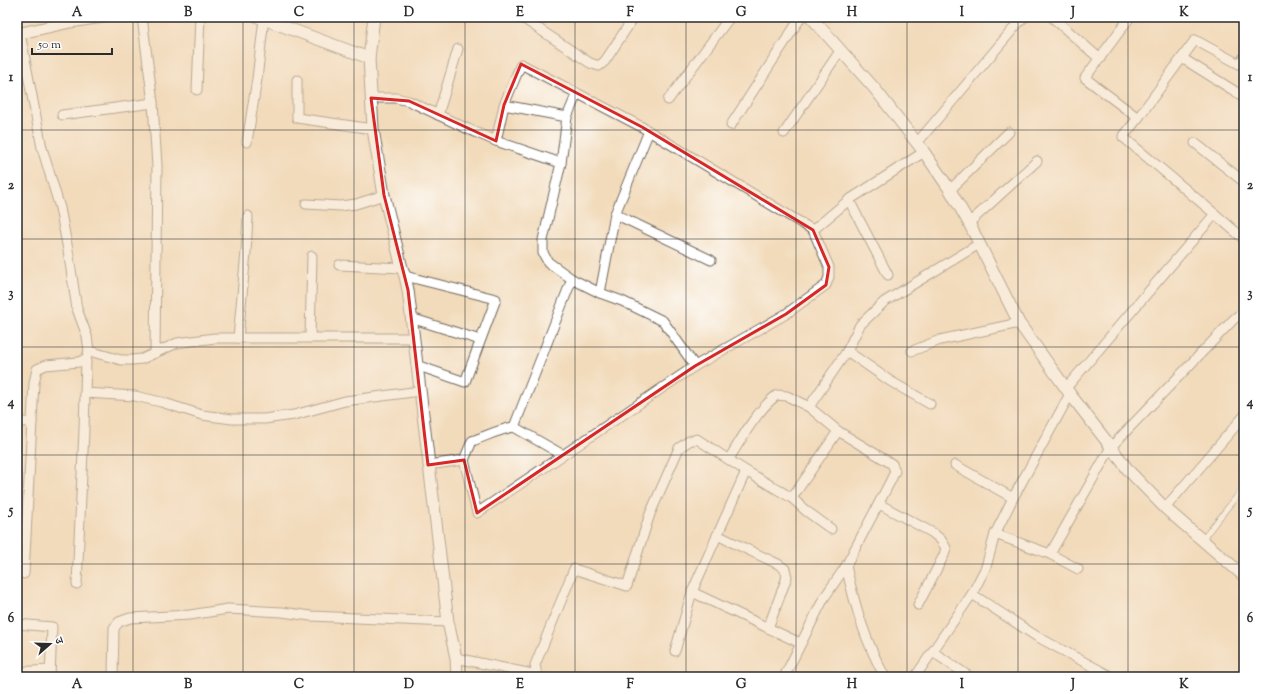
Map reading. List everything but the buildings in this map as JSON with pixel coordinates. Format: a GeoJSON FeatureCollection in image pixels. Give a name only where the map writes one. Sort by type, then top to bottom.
{"type":"FeatureCollection","features":[{"type":"Feature","properties":{"kind":"street"},"geometry":{"type":"LineString","coordinates":[[76,584],[87,336],[77,309],[60,208],[42,148],[19,34],[69,20],[102,17]]}},
{"type":"Feature","properties":{"kind":"street"},"geometry":{"type":"LineString","coordinates":[[142,17],[153,103],[157,166],[154,352]]}},
{"type":"Feature","properties":{"kind":"street"},"geometry":{"type":"LineString","coordinates":[[197,90],[200,17]]}},
{"type":"Feature","properties":{"kind":"street"},"geometry":{"type":"LineString","coordinates":[[374,17],[369,58],[373,129],[384,195],[404,272],[411,318],[448,622],[456,658],[457,677]]}},
{"type":"Feature","properties":{"kind":"street"},"geometry":{"type":"LineString","coordinates":[[521,17],[590,63],[599,66],[605,61],[634,17]]}},
{"type":"Feature","properties":{"kind":"street"},"geometry":{"type":"LineString","coordinates":[[668,100],[730,17]]}},
{"type":"Feature","properties":{"kind":"street"},"geometry":{"type":"LineString","coordinates":[[731,125],[801,17]]}},
{"type":"Feature","properties":{"kind":"street"},"geometry":{"type":"LineString","coordinates":[[811,17],[875,89],[924,152],[950,190],[969,222],[1019,323],[1110,447],[1129,471],[1165,508],[1244,576]]}},
{"type":"Feature","properties":{"kind":"street"},"geometry":{"type":"LineString","coordinates":[[917,143],[1024,17]]}},
{"type":"Feature","properties":{"kind":"street"},"geometry":{"type":"LineString","coordinates":[[1052,17],[1100,59]]}},
{"type":"Feature","properties":{"kind":"street"},"geometry":{"type":"LineString","coordinates":[[1130,17],[1085,78],[1138,118]]}},
{"type":"Feature","properties":{"kind":"street"},"geometry":{"type":"LineString","coordinates":[[247,142],[256,79],[261,18],[369,58]]}},
{"type":"Feature","properties":{"kind":"street"},"geometry":{"type":"LineString","coordinates":[[1244,57],[1239,64],[1195,40],[1123,138],[1244,239]]}},
{"type":"Feature","properties":{"kind":"street"},"geometry":{"type":"LineString","coordinates":[[438,115],[458,49]]}},
{"type":"Feature","properties":{"kind":"street"},"geometry":{"type":"LineString","coordinates":[[784,134],[840,51]]}},
{"type":"Feature","properties":{"kind":"street"},"geometry":{"type":"LineString","coordinates":[[1182,58],[1244,97]]}},
{"type":"Feature","properties":{"kind":"street"},"geometry":{"type":"LineString","coordinates":[[496,141],[504,105],[521,64],[648,132],[813,230],[829,267],[829,277],[826,285],[786,314],[695,366],[477,513],[464,460],[472,441],[490,435],[501,429],[514,427],[563,455]]}},
{"type":"Feature","properties":{"kind":"street"},"geometry":{"type":"LineString","coordinates":[[297,80],[298,118],[373,129]]}},
{"type":"Feature","properties":{"kind":"street"},"geometry":{"type":"LineString","coordinates":[[577,93],[567,117],[561,163],[543,240],[543,253],[548,262],[572,279],[663,321],[695,366]]}},
{"type":"Feature","properties":{"kind":"street"},"geometry":{"type":"LineString","coordinates":[[371,98],[396,98],[409,101],[496,141],[561,163]]}},
{"type":"Feature","properties":{"kind":"street"},"geometry":{"type":"LineString","coordinates":[[62,115],[153,103]]}},
{"type":"Feature","properties":{"kind":"street"},"geometry":{"type":"LineString","coordinates":[[504,105],[567,117]]}},
{"type":"Feature","properties":{"kind":"street"},"geometry":{"type":"LineString","coordinates":[[600,293],[615,214],[648,132]]}},
{"type":"Feature","properties":{"kind":"street"},"geometry":{"type":"LineString","coordinates":[[950,190],[1008,132]]}},
{"type":"Feature","properties":{"kind":"street"},"geometry":{"type":"LineString","coordinates":[[1195,143],[1244,182]]}},
{"type":"Feature","properties":{"kind":"street"},"geometry":{"type":"LineString","coordinates":[[813,230],[849,200],[924,152]]}},
{"type":"Feature","properties":{"kind":"street"},"geometry":{"type":"LineString","coordinates":[[969,222],[1037,161]]}},
{"type":"Feature","properties":{"kind":"street"},"geometry":{"type":"LineString","coordinates":[[306,204],[340,206],[356,204],[384,195]]}},
{"type":"Feature","properties":{"kind":"street"},"geometry":{"type":"LineString","coordinates":[[849,200],[888,275]]}},
{"type":"Feature","properties":{"kind":"street"},"geometry":{"type":"LineString","coordinates":[[615,214],[711,260]]}},
{"type":"Feature","properties":{"kind":"street"},"geometry":{"type":"LineString","coordinates":[[916,677],[972,594],[986,567],[995,534],[1068,391],[1215,214]]}},
{"type":"Feature","properties":{"kind":"street"},"geometry":{"type":"LineString","coordinates":[[238,338],[248,216]]}},
{"type":"Feature","properties":{"kind":"street"},"geometry":{"type":"LineString","coordinates":[[809,406],[847,351],[860,325],[884,302],[979,244]]}},
{"type":"Feature","properties":{"kind":"street"},"geometry":{"type":"LineString","coordinates":[[310,338],[312,256]]}},
{"type":"Feature","properties":{"kind":"street"},"geometry":{"type":"LineString","coordinates":[[339,265],[404,272],[496,299],[465,382],[416,365]]}},
{"type":"Feature","properties":{"kind":"street"},"geometry":{"type":"LineString","coordinates":[[514,427],[572,279]]}},
{"type":"Feature","properties":{"kind":"street"},"geometry":{"type":"LineString","coordinates":[[1050,554],[1110,447],[1244,310]]}},
{"type":"Feature","properties":{"kind":"street"},"geometry":{"type":"LineString","coordinates":[[411,318],[480,340]]}},
{"type":"Feature","properties":{"kind":"street"},"geometry":{"type":"LineString","coordinates":[[912,351],[940,340],[1019,323]]}},
{"type":"Feature","properties":{"kind":"street"},"geometry":{"type":"LineString","coordinates":[[24,574],[34,383],[37,369],[46,365],[79,362],[87,355],[121,360],[132,360],[142,358],[176,343],[215,338],[413,338]]}},
{"type":"Feature","properties":{"kind":"street"},"geometry":{"type":"LineString","coordinates":[[847,351],[890,381],[930,404]]}},
{"type":"Feature","properties":{"kind":"street"},"geometry":{"type":"LineString","coordinates":[[85,393],[135,396],[161,402],[202,415],[232,420],[264,419],[294,415],[345,401],[420,391]]}},
{"type":"Feature","properties":{"kind":"street"},"geometry":{"type":"LineString","coordinates":[[729,460],[742,438],[768,402],[776,395],[786,396],[809,406],[838,431],[892,464],[895,471],[846,566],[824,598],[784,677]]}},
{"type":"Feature","properties":{"kind":"street"},"geometry":{"type":"LineString","coordinates":[[1165,508],[1244,416]]}},
{"type":"Feature","properties":{"kind":"street"},"geometry":{"type":"LineString","coordinates":[[17,422],[32,422]]}},
{"type":"Feature","properties":{"kind":"street"},"geometry":{"type":"LineString","coordinates":[[792,498],[838,431]]}},
{"type":"Feature","properties":{"kind":"street"},"geometry":{"type":"LineString","coordinates":[[538,676],[534,665],[574,569],[627,586],[650,514],[679,448],[688,441],[697,439],[746,471],[792,498],[805,510],[832,529]]}},
{"type":"Feature","properties":{"kind":"street"},"geometry":{"type":"LineString","coordinates":[[428,465],[464,460]]}},
{"type":"Feature","properties":{"kind":"street"},"geometry":{"type":"LineString","coordinates":[[955,465],[1013,498]]}},
{"type":"Feature","properties":{"kind":"street"},"geometry":{"type":"LineString","coordinates":[[675,651],[692,592],[746,471]]}},
{"type":"Feature","properties":{"kind":"street"},"geometry":{"type":"LineString","coordinates":[[879,504],[933,533],[946,548],[944,555],[918,605]]}},
{"type":"Feature","properties":{"kind":"street"},"geometry":{"type":"LineString","coordinates":[[995,534],[1050,554],[1078,569]]}},
{"type":"Feature","properties":{"kind":"street"},"geometry":{"type":"LineString","coordinates":[[717,535],[778,564],[785,569],[787,577],[768,628]]}},
{"type":"Feature","properties":{"kind":"street"},"geometry":{"type":"LineString","coordinates":[[846,566],[866,639],[885,677]]}},
{"type":"Feature","properties":{"kind":"street"},"geometry":{"type":"LineString","coordinates":[[692,592],[800,643]]}},
{"type":"Feature","properties":{"kind":"street"},"geometry":{"type":"LineString","coordinates":[[972,594],[1036,636],[1112,677]]}},
{"type":"Feature","properties":{"kind":"street"},"geometry":{"type":"LineString","coordinates":[[113,677],[114,628],[119,622],[130,618],[190,615],[228,609],[282,612],[311,616],[448,622]]}},
{"type":"Feature","properties":{"kind":"street"},"geometry":{"type":"LineString","coordinates":[[17,624],[52,626],[49,674],[17,672]]}},
{"type":"Feature","properties":{"kind":"street"},"geometry":{"type":"LineString","coordinates":[[933,652],[970,677]]}},
{"type":"Feature","properties":{"kind":"street"},"geometry":{"type":"LineString","coordinates":[[456,658],[538,676]]}},
{"type":"Feature","properties":{"kind":"lane"},"geometry":{"type":"LineString","coordinates":[[1202,540],[1244,488]]}},
{"type":"Feature","properties":{"kind":"highlighted area"},"geometry":{"type":"Polygon","coordinates":[[[521,64],[642,127],[813,230],[829,267],[826,285],[786,314],[695,366],[477,513],[464,460],[428,465],[408,290],[384,195],[371,98],[409,101],[496,141],[504,105],[521,64]]]}}]}
